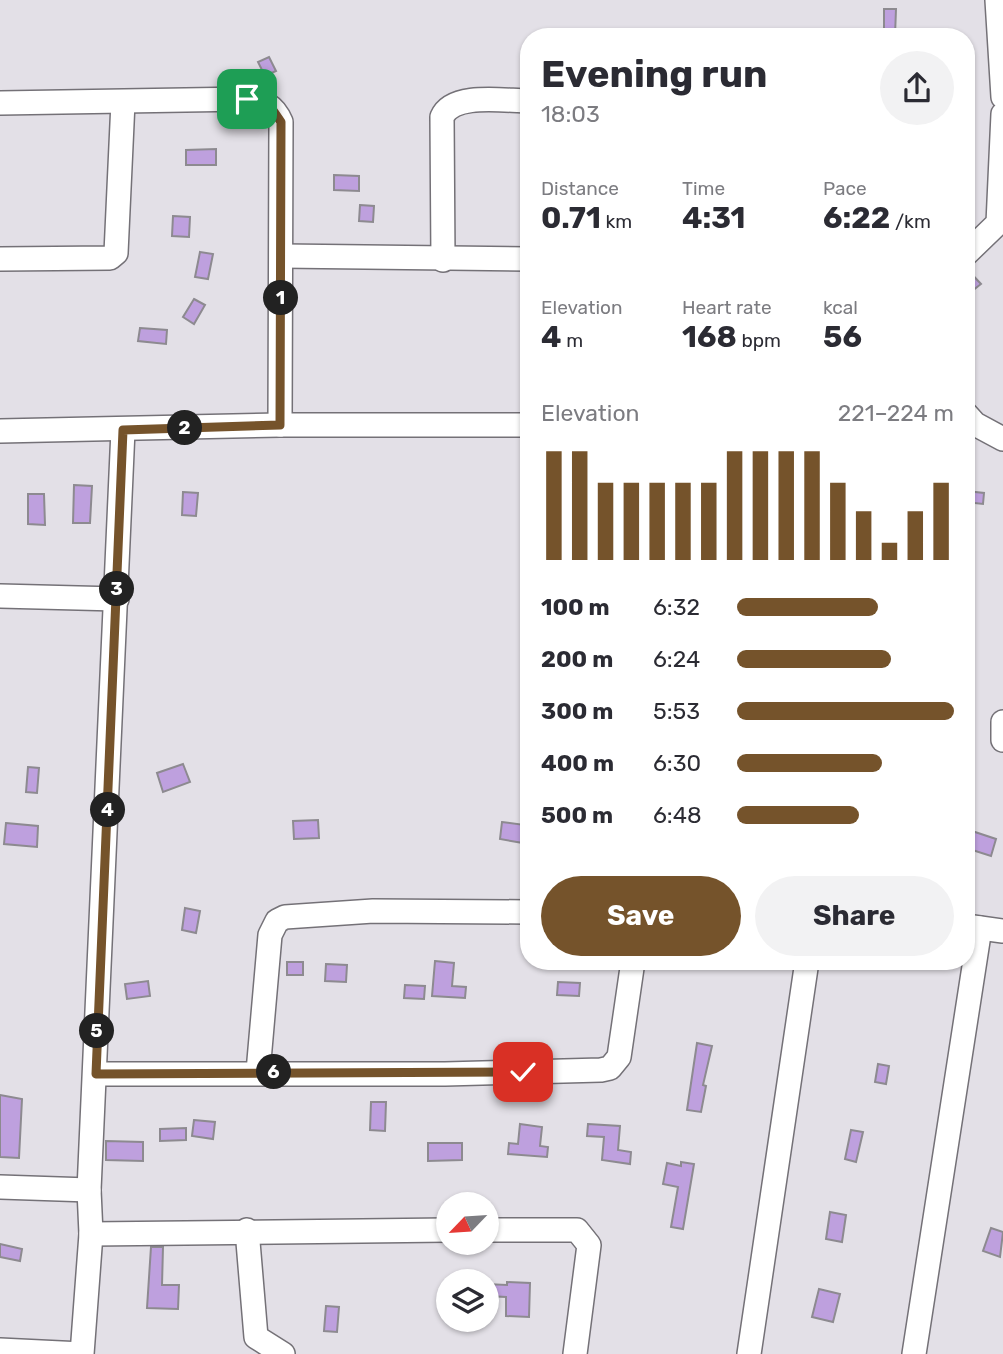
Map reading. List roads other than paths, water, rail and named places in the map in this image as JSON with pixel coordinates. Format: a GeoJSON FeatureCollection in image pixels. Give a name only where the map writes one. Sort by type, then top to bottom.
{"type":"FeatureCollection","features":[{"type":"Feature","properties":{"kind":"street"},"geometry":{"type":"LineString","coordinates":[[997,0],[1003,97]]}},
{"type":"Feature","properties":{"kind":"street"},"geometry":{"type":"LineString","coordinates":[[0,103],[247,99],[268,103],[281,122],[280,425]]}},
{"type":"Feature","properties":{"kind":"street"},"geometry":{"type":"LineString","coordinates":[[443,260],[442,117],[445,110],[449,106],[472,101],[520,101]]}},
{"type":"Feature","properties":{"kind":"street"},"geometry":{"type":"LineString","coordinates":[[0,259],[110,258],[116,253],[123,102]]}},
{"type":"Feature","properties":{"kind":"street"},"geometry":{"type":"LineString","coordinates":[[975,247],[1001,225],[1003,114]]}},
{"type":"Feature","properties":{"kind":"street"},"geometry":{"type":"LineString","coordinates":[[282,256],[520,259]]}},
{"type":"Feature","properties":{"kind":"street"},"geometry":{"type":"LineString","coordinates":[[975,424],[1003,439]]}},
{"type":"Feature","properties":{"kind":"street"},"geometry":{"type":"LineString","coordinates":[[0,431],[280,425],[520,425]]}},
{"type":"Feature","properties":{"kind":"street"},"geometry":{"type":"LineString","coordinates":[[0,1350],[82,1354],[90,1234],[89,1190],[123,430]]}},
{"type":"Feature","properties":{"kind":"street"},"geometry":{"type":"LineString","coordinates":[[0,596],[117,600]]}},
{"type":"Feature","properties":{"kind":"street"},"geometry":{"type":"LineString","coordinates":[[1003,722],[1003,740]]}},
{"type":"Feature","properties":{"kind":"street"},"geometry":{"type":"LineString","coordinates":[[258,1072],[270,935],[277,921],[285,917],[373,911],[520,912]]}},
{"type":"Feature","properties":{"kind":"street"},"geometry":{"type":"LineString","coordinates":[[914,1354],[983,929]]}},
{"type":"Feature","properties":{"kind":"street"},"geometry":{"type":"LineString","coordinates":[[96,1074],[445,1074],[610,1068],[619,1057],[632,970]]}},
{"type":"Feature","properties":{"kind":"street"},"geometry":{"type":"LineString","coordinates":[[749,1354],[806,970]]}},
{"type":"Feature","properties":{"kind":"street"},"geometry":{"type":"LineString","coordinates":[[0,1187],[89,1190]]}},
{"type":"Feature","properties":{"kind":"street"},"geometry":{"type":"LineString","coordinates":[[90,1234],[247,1230],[436,1230]]}},
{"type":"Feature","properties":{"kind":"street"},"geometry":{"type":"LineString","coordinates":[[247,1230],[256,1337],[283,1354]]}},
{"type":"Feature","properties":{"kind":"street"},"geometry":{"type":"LineString","coordinates":[[499,1230],[577,1230],[589,1245],[575,1354]]}}]}
